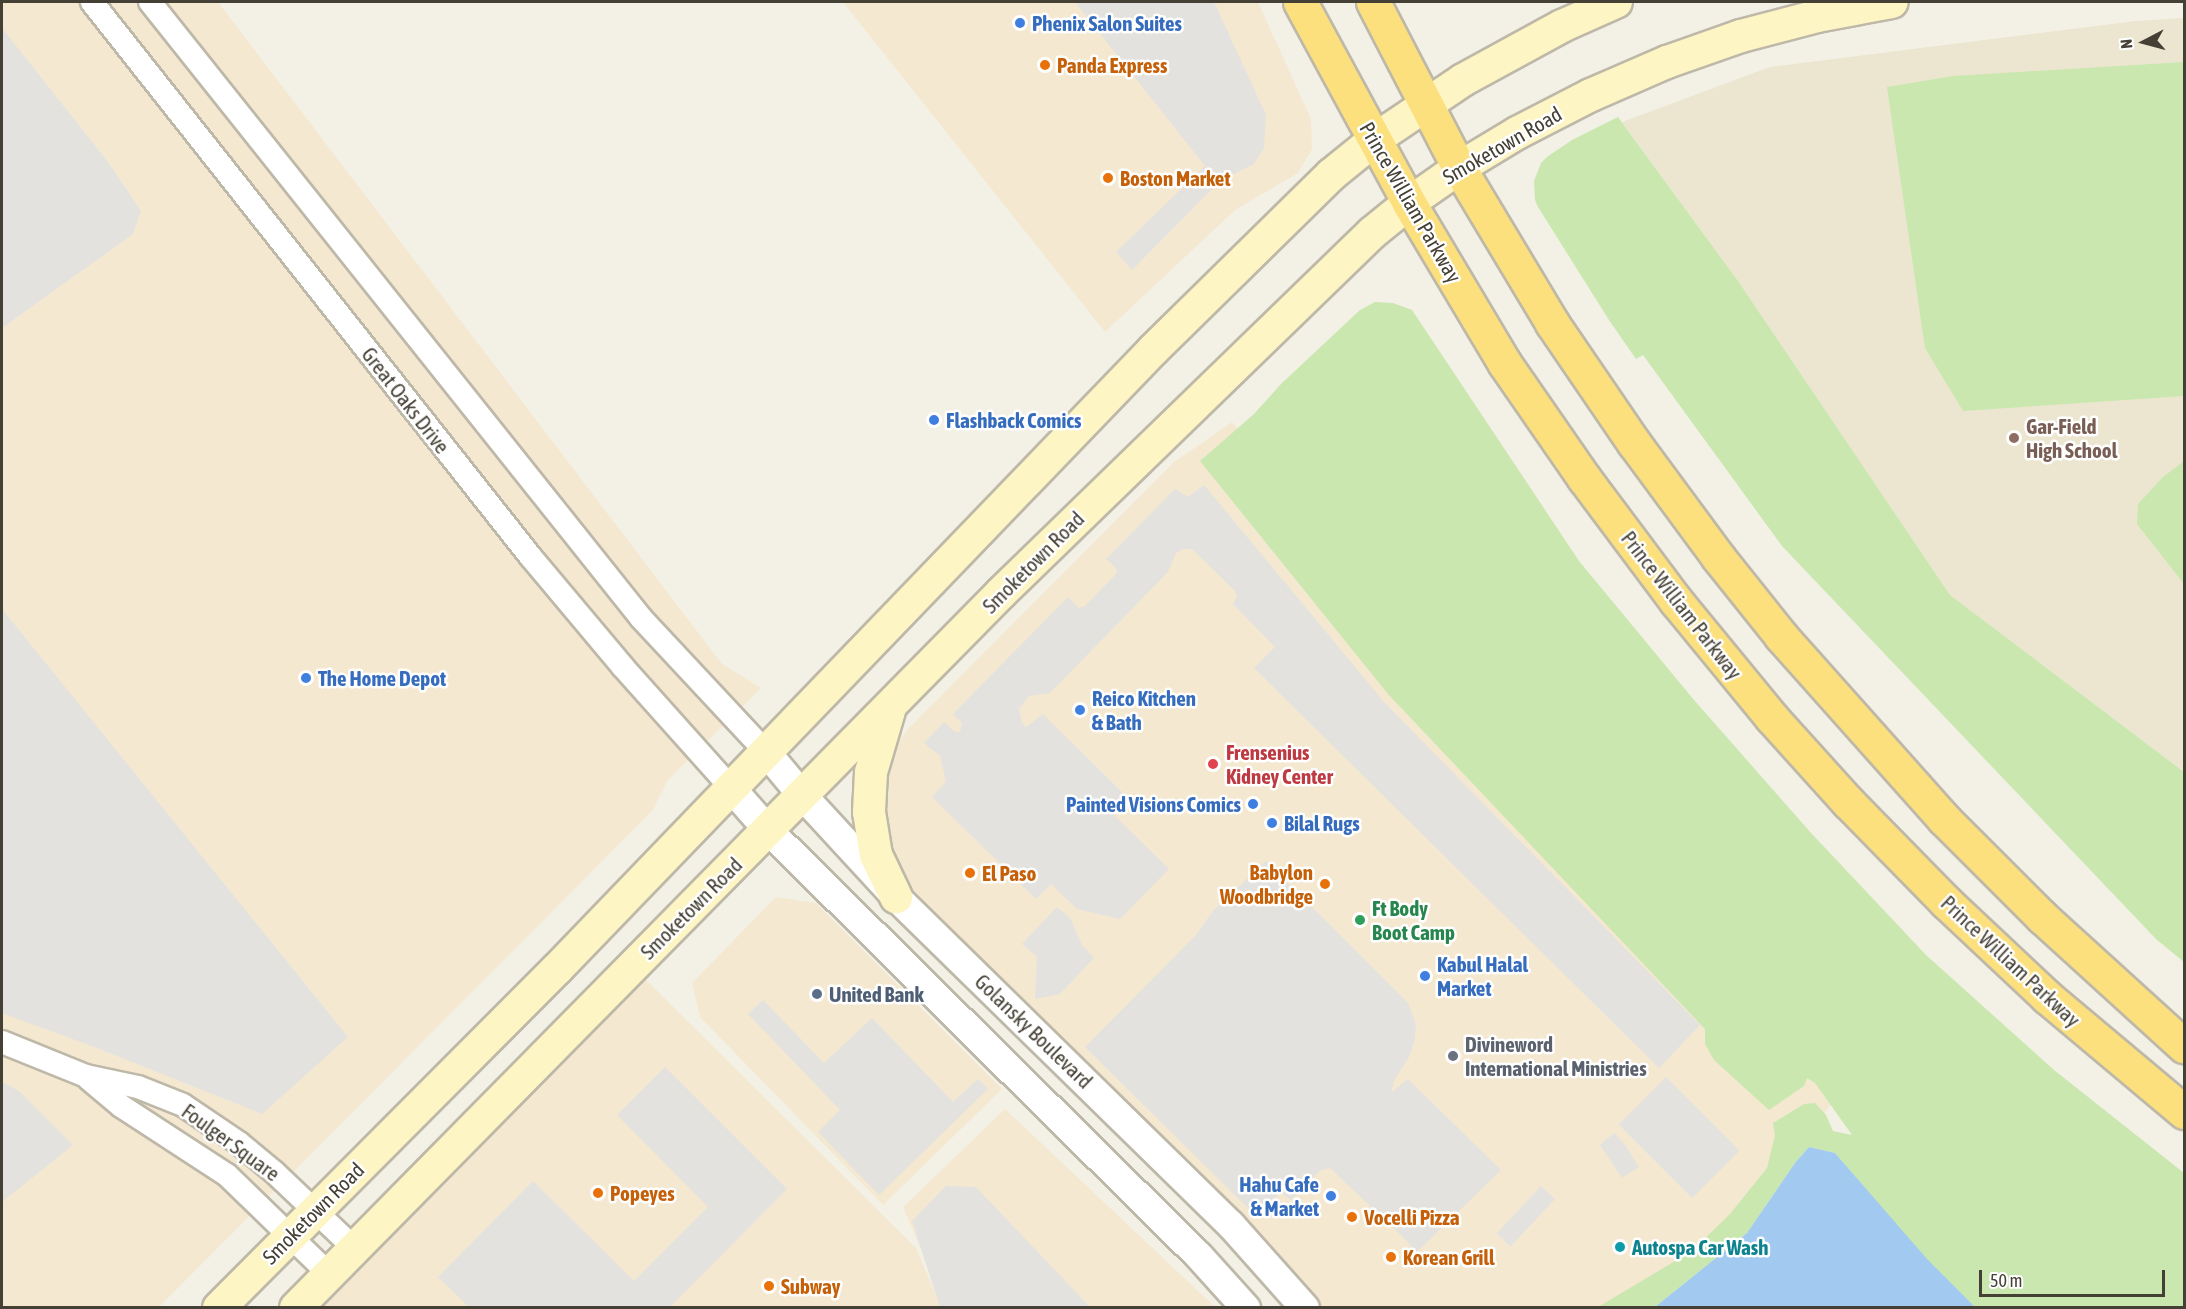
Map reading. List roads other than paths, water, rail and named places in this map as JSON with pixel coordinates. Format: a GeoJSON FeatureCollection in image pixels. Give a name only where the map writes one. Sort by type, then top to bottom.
{"type":"FeatureCollection","features":[{"type":"Feature","properties":{"kind":"highway","name":"Prince William Parkway"},"geometry":{"type":"LineString","coordinates":[[1300,2],[1409,203],[1505,364],[1584,478],[1676,601],[1772,718],[1848,802],[1946,902],[2047,997],[2184,1112]]}},
{"type":"Feature","properties":{"kind":"highway"},"geometry":{"type":"LineString","coordinates":[[1373,2],[1459,168],[1552,323],[1634,443],[1781,636],[1944,819],[2043,916],[2184,1046]]}},
{"type":"Feature","properties":{"kind":"main road","name":"Smoketown Road"},"geometry":{"type":"LineString","coordinates":[[219,1308],[557,969],[1153,350],[1331,175],[1374,140],[1462,80],[1543,36],[1617,2]]}},
{"type":"Feature","properties":{"kind":"main road","name":"Smoketown Road"},"geometry":{"type":"LineString","coordinates":[[296,1308],[891,705],[1213,385],[1367,237],[1409,203],[1459,168],[1517,133],[1591,94],[1667,62],[1741,36],[1806,18],[1892,2]]}},
{"type":"Feature","properties":{"kind":"main road"},"geometry":{"type":"LineString","coordinates":[[891,705],[871,772],[869,812],[876,855],[897,897]]}},
{"type":"Feature","properties":{"kind":"street","name":"Great Oaks Drive"},"geometry":{"type":"LineString","coordinates":[[92,2],[530,556],[622,667],[731,788]]}},
{"type":"Feature","properties":{"kind":"street"},"geometry":{"type":"LineString","coordinates":[[150,2],[641,618],[766,752]]}},
{"type":"Feature","properties":{"kind":"street","name":"Golansky Boulevard"},"geometry":{"type":"LineString","coordinates":[[766,752],[802,795],[897,897],[1231,1225],[1305,1308]]}},
{"type":"Feature","properties":{"kind":"street","name":"Golansky Boulevard"},"geometry":{"type":"LineString","coordinates":[[731,788],[768,830],[1199,1257],[1246,1308]]}},
{"type":"Feature","properties":{"kind":"street","name":"Foulger Square"},"geometry":{"type":"LineString","coordinates":[[2,1042],[86,1076],[138,1087],[183,1106],[239,1143],[354,1248]]}},
{"type":"Feature","properties":{"kind":"street","name":"Foulger Square"},"geometry":{"type":"LineString","coordinates":[[86,1076],[121,1106],[226,1175],[329,1274]]}},
{"type":"Feature","properties":{"kind":"water"},"geometry":{"type":"Polygon","coordinates":[[[1809,1147],[1835,1153],[1927,1259],[1975,1307],[1655,1307],[1747,1233],[1795,1163],[1809,1147]]]}},
{"type":"Feature","properties":{"kind":"place","name":"Phenix Salon Suites"},"geometry":{"type":"Point","coordinates":[1020,23]}},
{"type":"Feature","properties":{"kind":"place","name":"Panda Express"},"geometry":{"type":"Point","coordinates":[1045,65]}},
{"type":"Feature","properties":{"kind":"place","name":"Boston Market"},"geometry":{"type":"Point","coordinates":[1108,178]}},
{"type":"Feature","properties":{"kind":"place","name":"Flashback Comics"},"geometry":{"type":"Point","coordinates":[934,420]}},
{"type":"Feature","properties":{"kind":"place","name":"Gar-Field High School"},"geometry":{"type":"Point","coordinates":[2014,438]}},
{"type":"Feature","properties":{"kind":"place","name":"The Home Depot"},"geometry":{"type":"Point","coordinates":[306,678]}},
{"type":"Feature","properties":{"kind":"place","name":"Reico Kitchen & Bath"},"geometry":{"type":"Point","coordinates":[1080,710]}},
{"type":"Feature","properties":{"kind":"place","name":"Frensenius Kidney Center"},"geometry":{"type":"Point","coordinates":[1213,764]}},
{"type":"Feature","properties":{"kind":"place","name":"Painted Visions Comics"},"geometry":{"type":"Point","coordinates":[1253,804]}},
{"type":"Feature","properties":{"kind":"place","name":"Bilal Rugs"},"geometry":{"type":"Point","coordinates":[1272,823]}},
{"type":"Feature","properties":{"kind":"place","name":"El Paso"},"geometry":{"type":"Point","coordinates":[970,873]}},
{"type":"Feature","properties":{"kind":"place","name":"Babylon Woodbridge"},"geometry":{"type":"Point","coordinates":[1325,884]}},
{"type":"Feature","properties":{"kind":"place","name":"Ft Body Boot Camp"},"geometry":{"type":"Point","coordinates":[1360,920]}},
{"type":"Feature","properties":{"kind":"place","name":"Kabul Halal Market"},"geometry":{"type":"Point","coordinates":[1425,976]}},
{"type":"Feature","properties":{"kind":"place","name":"United Bank"},"geometry":{"type":"Point","coordinates":[817,994]}},
{"type":"Feature","properties":{"kind":"place","name":"Divineword International Ministries"},"geometry":{"type":"Point","coordinates":[1453,1056]}},
{"type":"Feature","properties":{"kind":"place","name":"Popeyes"},"geometry":{"type":"Point","coordinates":[598,1193]}},
{"type":"Feature","properties":{"kind":"place","name":"Hahu Cafe & Market"},"geometry":{"type":"Point","coordinates":[1331,1196]}},
{"type":"Feature","properties":{"kind":"place","name":"Vocelli Pizza"},"geometry":{"type":"Point","coordinates":[1352,1217]}},
{"type":"Feature","properties":{"kind":"place","name":"Autospa Car Wash"},"geometry":{"type":"Point","coordinates":[1620,1247]}},
{"type":"Feature","properties":{"kind":"place","name":"Korean Grill"},"geometry":{"type":"Point","coordinates":[1391,1257]}},
{"type":"Feature","properties":{"kind":"place","name":"Subway"},"geometry":{"type":"Point","coordinates":[769,1286]}}]}
